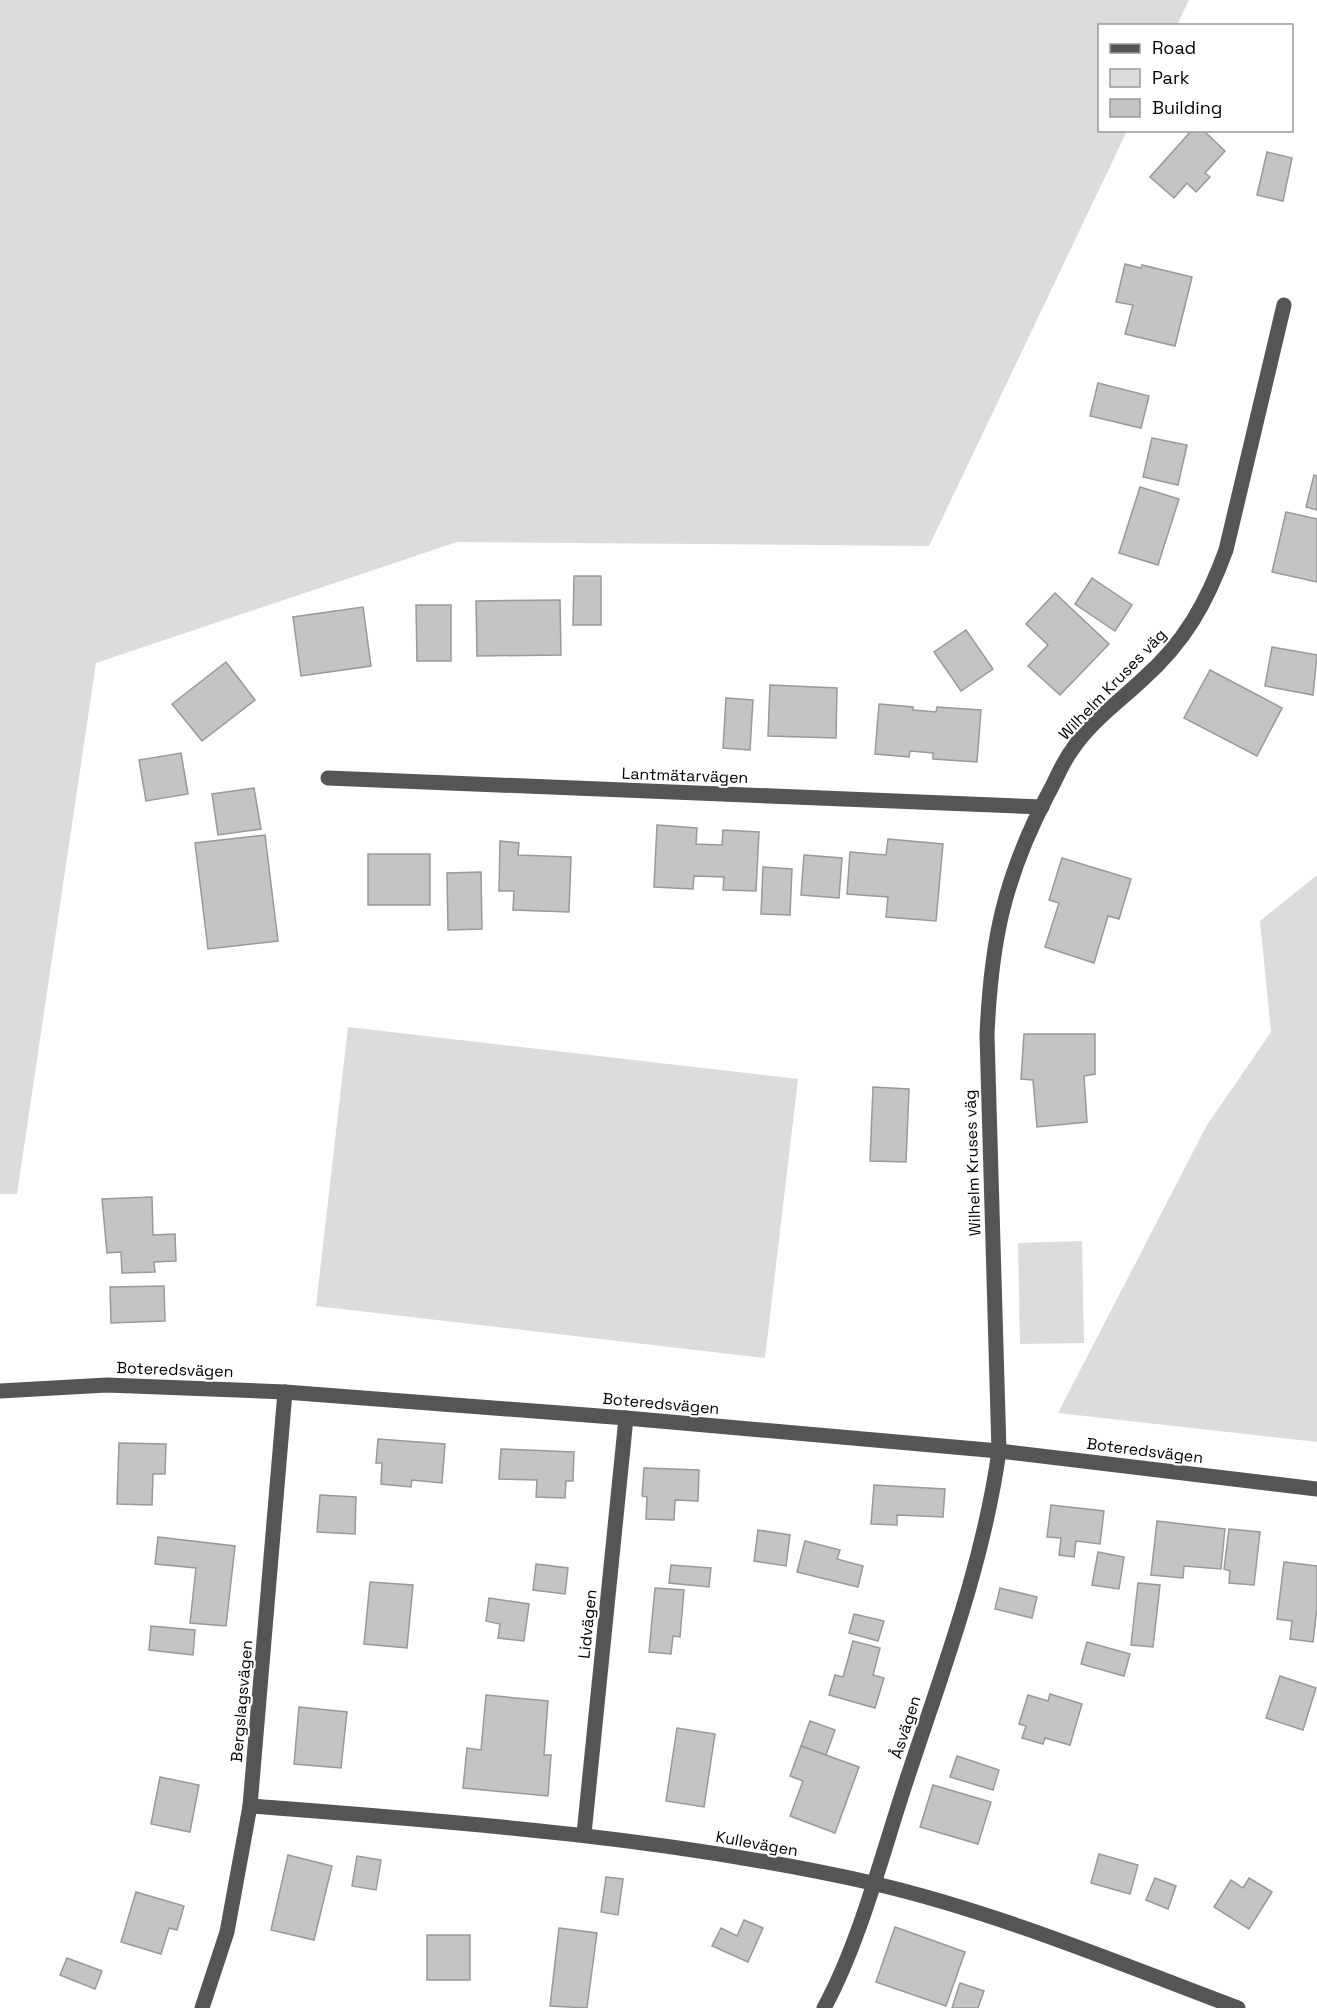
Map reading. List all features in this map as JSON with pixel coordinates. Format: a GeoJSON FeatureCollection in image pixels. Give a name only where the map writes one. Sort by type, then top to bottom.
{"type":"FeatureCollection","features":[{"type":"Feature","properties":{"kind":"street","name":"Wilhelm Kruses väg"},"geometry":{"type":"LineString","coordinates":[[999,1451],[987,1100],[990,978],[997,927],[1011,875],[1072,748],[1170,650],[1196,619],[1212,589],[1226,550],[1284,305]]}},
{"type":"Feature","properties":{"kind":"street","name":"Lantmätarvägen"},"geometry":{"type":"LineString","coordinates":[[328,778],[1042,807]]}},
{"type":"Feature","properties":{"kind":"street","name":"Boteredsvägen"},"geometry":{"type":"LineString","coordinates":[[0,1391],[107,1385],[285,1392],[626,1418],[999,1451],[1317,1489]]}},
{"type":"Feature","properties":{"kind":"street","name":"Bergslagsvägen"},"geometry":{"type":"LineString","coordinates":[[202,2008],[227,1932],[250,1806],[285,1392]]}},
{"type":"Feature","properties":{"kind":"street","name":"Lidvägen"},"geometry":{"type":"LineString","coordinates":[[584,1834],[626,1418]]}},
{"type":"Feature","properties":{"kind":"street","name":"Åsvägen"},"geometry":{"type":"LineString","coordinates":[[824,2008],[873,1884],[970,1585],[991,1506],[999,1451]]}},
{"type":"Feature","properties":{"kind":"street","name":"Kullevägen"},"geometry":{"type":"LineString","coordinates":[[250,1806],[584,1834],[785,1866],[873,1884],[1012,1924],[1238,2008]]}},
{"type":"Feature","properties":{"kind":"green space"},"geometry":{"type":"Polygon","coordinates":[[[0,0],[1189,0],[1177,24],[1098,24],[1098,132],[1127,132],[929,546],[457,542],[96,663],[17,1194],[0,1194],[0,0]]]}},
{"type":"Feature","properties":{"kind":"green space"},"geometry":{"type":"Polygon","coordinates":[[[1317,875],[1317,1442],[1058,1413],[1207,1125],[1271,1032],[1260,921],[1317,875]]]}},
{"type":"Feature","properties":{"kind":"green space"},"geometry":{"type":"Polygon","coordinates":[[[348,1027],[798,1079],[765,1358],[316,1306],[348,1027]]]}},
{"type":"Feature","properties":{"kind":"green space"},"geometry":{"type":"Polygon","coordinates":[[[1082,1241],[1084,1343],[1020,1344],[1018,1243],[1082,1241]]]}},
{"type":"Feature","properties":{"kind":"building"},"geometry":{"type":"Polygon","coordinates":[[[1190,132],[1205,132],[1225,151],[1205,173],[1210,177],[1196,192],[1187,183],[1174,198],[1150,177],[1190,132]]]}},
{"type":"Feature","properties":{"kind":"building"},"geometry":{"type":"Polygon","coordinates":[[[1267,152],[1292,158],[1283,201],[1257,195],[1267,152]]]}},
{"type":"Feature","properties":{"kind":"building"},"geometry":{"type":"Polygon","coordinates":[[[1125,264],[1141,268],[1142,265],[1192,277],[1175,346],[1125,334],[1133,305],[1116,302],[1125,264]]]}},
{"type":"Feature","properties":{"kind":"building"},"geometry":{"type":"Polygon","coordinates":[[[1098,383],[1149,396],[1141,428],[1090,416],[1098,383]]]}},
{"type":"Feature","properties":{"kind":"building"},"geometry":{"type":"Polygon","coordinates":[[[1152,438],[1187,445],[1178,485],[1143,477],[1152,438]]]}},
{"type":"Feature","properties":{"kind":"building"},"geometry":{"type":"Polygon","coordinates":[[[1314,475],[1317,476],[1317,510],[1306,507],[1314,475]]]}},
{"type":"Feature","properties":{"kind":"building"},"geometry":{"type":"Polygon","coordinates":[[[1140,487],[1179,499],[1158,565],[1119,553],[1140,487]]]}},
{"type":"Feature","properties":{"kind":"building"},"geometry":{"type":"Polygon","coordinates":[[[1286,512],[1317,519],[1317,582],[1272,572],[1286,512]]]}},
{"type":"Feature","properties":{"kind":"building"},"geometry":{"type":"Polygon","coordinates":[[[574,576],[601,576],[601,625],[573,625],[574,576]]]}},
{"type":"Feature","properties":{"kind":"building"},"geometry":{"type":"Polygon","coordinates":[[[1092,578],[1132,605],[1115,631],[1075,604],[1092,578]]]}},
{"type":"Feature","properties":{"kind":"building"},"geometry":{"type":"Polygon","coordinates":[[[1055,593],[1109,644],[1060,695],[1028,666],[1048,645],[1026,624],[1055,593]]]}},
{"type":"Feature","properties":{"kind":"building"},"geometry":{"type":"Polygon","coordinates":[[[560,600],[561,655],[477,656],[476,601],[560,600]]]}},
{"type":"Feature","properties":{"kind":"building"},"geometry":{"type":"Polygon","coordinates":[[[416,605],[451,605],[451,661],[417,661],[416,605]]]}},
{"type":"Feature","properties":{"kind":"building"},"geometry":{"type":"Polygon","coordinates":[[[363,607],[371,666],[301,676],[293,617],[363,607]]]}},
{"type":"Feature","properties":{"kind":"building"},"geometry":{"type":"Polygon","coordinates":[[[966,630],[993,669],[961,691],[934,652],[966,630]]]}},
{"type":"Feature","properties":{"kind":"building"},"geometry":{"type":"Polygon","coordinates":[[[1272,647],[1317,655],[1313,695],[1265,686],[1272,647]]]}},
{"type":"Feature","properties":{"kind":"building"},"geometry":{"type":"Polygon","coordinates":[[[226,662],[255,700],[202,741],[172,704],[226,662]]]}},
{"type":"Feature","properties":{"kind":"building"},"geometry":{"type":"Polygon","coordinates":[[[1210,670],[1282,708],[1257,756],[1184,718],[1210,670]]]}},
{"type":"Feature","properties":{"kind":"building"},"geometry":{"type":"Polygon","coordinates":[[[770,685],[837,688],[836,738],[768,736],[770,685]]]}},
{"type":"Feature","properties":{"kind":"building"},"geometry":{"type":"Polygon","coordinates":[[[726,698],[753,700],[750,750],[723,748],[726,698]]]}},
{"type":"Feature","properties":{"kind":"building"},"geometry":{"type":"Polygon","coordinates":[[[879,704],[936,712],[937,707],[981,710],[977,762],[933,759],[933,753],[910,751],[909,757],[875,754],[879,704]]]}},
{"type":"Feature","properties":{"kind":"building"},"geometry":{"type":"Polygon","coordinates":[[[181,753],[188,794],[146,801],[139,760],[181,753]]]}},
{"type":"Feature","properties":{"kind":"building"},"geometry":{"type":"Polygon","coordinates":[[[254,788],[261,829],[218,835],[212,794],[254,788]]]}},
{"type":"Feature","properties":{"kind":"building"},"geometry":{"type":"Polygon","coordinates":[[[657,825],[697,828],[696,844],[722,845],[723,830],[759,832],[756,891],[723,890],[724,877],[694,876],[693,889],[654,887],[657,825]]]}},
{"type":"Feature","properties":{"kind":"building"},"geometry":{"type":"Polygon","coordinates":[[[265,835],[278,941],[208,949],[195,843],[265,835]]]}},
{"type":"Feature","properties":{"kind":"building"},"geometry":{"type":"Polygon","coordinates":[[[888,839],[943,844],[936,921],[886,917],[888,897],[847,894],[850,852],[886,855],[888,839]]]}},
{"type":"Feature","properties":{"kind":"building"},"geometry":{"type":"Polygon","coordinates":[[[500,841],[519,843],[518,855],[571,857],[569,912],[513,910],[514,891],[499,891],[500,841]]]}},
{"type":"Feature","properties":{"kind":"building"},"geometry":{"type":"Polygon","coordinates":[[[368,854],[430,854],[430,905],[368,905],[368,854]]]}},
{"type":"Feature","properties":{"kind":"building"},"geometry":{"type":"Polygon","coordinates":[[[804,855],[842,858],[839,898],[801,895],[804,855]]]}},
{"type":"Feature","properties":{"kind":"building"},"geometry":{"type":"Polygon","coordinates":[[[1062,858],[1131,879],[1119,919],[1108,916],[1094,963],[1045,947],[1059,903],[1049,900],[1062,858]]]}},
{"type":"Feature","properties":{"kind":"building"},"geometry":{"type":"Polygon","coordinates":[[[763,867],[792,869],[790,915],[761,914],[763,867]]]}},
{"type":"Feature","properties":{"kind":"building"},"geometry":{"type":"Polygon","coordinates":[[[481,872],[482,929],[448,930],[447,873],[481,872]]]}},
{"type":"Feature","properties":{"kind":"building"},"geometry":{"type":"Polygon","coordinates":[[[1024,1034],[1095,1034],[1095,1074],[1084,1076],[1087,1122],[1037,1127],[1033,1080],[1021,1079],[1024,1034]]]}},
{"type":"Feature","properties":{"kind":"building"},"geometry":{"type":"Polygon","coordinates":[[[873,1087],[909,1089],[906,1162],[870,1161],[873,1087]]]}},
{"type":"Feature","properties":{"kind":"building"},"geometry":{"type":"Polygon","coordinates":[[[152,1197],[153,1235],[175,1234],[176,1261],[154,1262],[155,1272],[122,1273],[121,1252],[107,1253],[102,1199],[152,1197]]]}},
{"type":"Feature","properties":{"kind":"building"},"geometry":{"type":"Polygon","coordinates":[[[164,1286],[165,1321],[111,1323],[110,1287],[164,1286]]]}},
{"type":"Feature","properties":{"kind":"building"},"geometry":{"type":"Polygon","coordinates":[[[378,1439],[445,1444],[442,1483],[412,1480],[411,1487],[381,1484],[382,1463],[376,1463],[378,1439]]]}},
{"type":"Feature","properties":{"kind":"building"},"geometry":{"type":"Polygon","coordinates":[[[119,1443],[166,1444],[165,1474],[153,1474],[152,1505],[117,1504],[119,1443]]]}},
{"type":"Feature","properties":{"kind":"building"},"geometry":{"type":"Polygon","coordinates":[[[501,1449],[574,1452],[573,1481],[566,1481],[565,1498],[536,1497],[537,1480],[499,1479],[501,1449]]]}},
{"type":"Feature","properties":{"kind":"building"},"geometry":{"type":"Polygon","coordinates":[[[644,1468],[699,1470],[698,1501],[675,1500],[674,1520],[646,1519],[647,1497],[642,1496],[644,1468]]]}},
{"type":"Feature","properties":{"kind":"building"},"geometry":{"type":"Polygon","coordinates":[[[874,1485],[945,1489],[943,1517],[897,1515],[897,1525],[871,1524],[874,1485]]]}},
{"type":"Feature","properties":{"kind":"building"},"geometry":{"type":"Polygon","coordinates":[[[320,1495],[356,1497],[355,1534],[317,1532],[320,1495]]]}},
{"type":"Feature","properties":{"kind":"building"},"geometry":{"type":"Polygon","coordinates":[[[1051,1505],[1104,1511],[1100,1544],[1076,1541],[1074,1557],[1059,1555],[1061,1538],[1047,1537],[1051,1505]]]}},
{"type":"Feature","properties":{"kind":"building"},"geometry":{"type":"Polygon","coordinates":[[[1157,1521],[1225,1529],[1221,1569],[1184,1566],[1183,1578],[1151,1575],[1157,1521]]]}},
{"type":"Feature","properties":{"kind":"building"},"geometry":{"type":"Polygon","coordinates":[[[1229,1529],[1260,1532],[1254,1585],[1229,1583],[1230,1571],[1224,1569],[1229,1529]]]}},
{"type":"Feature","properties":{"kind":"building"},"geometry":{"type":"Polygon","coordinates":[[[758,1530],[790,1535],[786,1566],[754,1561],[758,1530]]]}},
{"type":"Feature","properties":{"kind":"building"},"geometry":{"type":"Polygon","coordinates":[[[158,1537],[235,1546],[226,1626],[190,1623],[196,1568],[155,1564],[158,1537]]]}},
{"type":"Feature","properties":{"kind":"building"},"geometry":{"type":"Polygon","coordinates":[[[805,1541],[840,1550],[837,1559],[863,1566],[858,1587],[797,1572],[805,1541]]]}},
{"type":"Feature","properties":{"kind":"building"},"geometry":{"type":"Polygon","coordinates":[[[1098,1552],[1124,1557],[1119,1589],[1092,1585],[1098,1552]]]}},
{"type":"Feature","properties":{"kind":"building"},"geometry":{"type":"Polygon","coordinates":[[[1284,1562],[1317,1566],[1317,1608],[1313,1642],[1290,1639],[1292,1621],[1277,1619],[1284,1562]]]}},
{"type":"Feature","properties":{"kind":"building"},"geometry":{"type":"Polygon","coordinates":[[[536,1564],[568,1568],[565,1594],[533,1590],[536,1564]]]}},
{"type":"Feature","properties":{"kind":"building"},"geometry":{"type":"Polygon","coordinates":[[[671,1565],[711,1568],[709,1587],[669,1583],[671,1565]]]}},
{"type":"Feature","properties":{"kind":"building"},"geometry":{"type":"Polygon","coordinates":[[[370,1582],[413,1585],[407,1648],[364,1644],[370,1582]]]}},
{"type":"Feature","properties":{"kind":"building"},"geometry":{"type":"Polygon","coordinates":[[[1138,1583],[1160,1585],[1153,1647],[1131,1645],[1138,1583]]]}},
{"type":"Feature","properties":{"kind":"building"},"geometry":{"type":"Polygon","coordinates":[[[655,1588],[684,1590],[680,1637],[673,1636],[671,1654],[649,1652],[655,1588]]]}},
{"type":"Feature","properties":{"kind":"building"},"geometry":{"type":"Polygon","coordinates":[[[1000,1588],[1037,1597],[1032,1618],[995,1609],[1000,1588]]]}},
{"type":"Feature","properties":{"kind":"building"},"geometry":{"type":"Polygon","coordinates":[[[489,1598],[529,1604],[524,1641],[498,1638],[500,1624],[486,1621],[489,1598]]]}},
{"type":"Feature","properties":{"kind":"building"},"geometry":{"type":"Polygon","coordinates":[[[854,1614],[884,1621],[878,1641],[849,1633],[854,1614]]]}},
{"type":"Feature","properties":{"kind":"building"},"geometry":{"type":"Polygon","coordinates":[[[151,1626],[195,1630],[193,1655],[149,1650],[151,1626]]]}},
{"type":"Feature","properties":{"kind":"building"},"geometry":{"type":"Polygon","coordinates":[[[853,1641],[880,1648],[873,1675],[884,1678],[875,1708],[829,1695],[835,1675],[843,1677],[853,1641]]]}},
{"type":"Feature","properties":{"kind":"building"},"geometry":{"type":"Polygon","coordinates":[[[1087,1642],[1130,1654],[1124,1676],[1081,1664],[1087,1642]]]}},
{"type":"Feature","properties":{"kind":"building"},"geometry":{"type":"Polygon","coordinates":[[[1280,1676],[1316,1688],[1303,1730],[1266,1718],[1280,1676]]]}},
{"type":"Feature","properties":{"kind":"building"},"geometry":{"type":"Polygon","coordinates":[[[1050,1694],[1082,1704],[1070,1745],[1045,1738],[1043,1744],[1022,1738],[1026,1726],[1019,1724],[1028,1695],[1048,1701],[1050,1694]]]}},
{"type":"Feature","properties":{"kind":"building"},"geometry":{"type":"Polygon","coordinates":[[[486,1695],[548,1701],[544,1755],[551,1755],[548,1796],[463,1788],[467,1748],[481,1750],[486,1695]]]}},
{"type":"Feature","properties":{"kind":"building"},"geometry":{"type":"Polygon","coordinates":[[[299,1707],[347,1712],[341,1768],[294,1764],[299,1707]]]}},
{"type":"Feature","properties":{"kind":"building"},"geometry":{"type":"Polygon","coordinates":[[[810,1721],[835,1730],[826,1755],[801,1746],[810,1721]]]}},
{"type":"Feature","properties":{"kind":"building"},"geometry":{"type":"Polygon","coordinates":[[[677,1728],[715,1734],[704,1807],[666,1801],[677,1728]]]}},
{"type":"Feature","properties":{"kind":"building"},"geometry":{"type":"Polygon","coordinates":[[[801,1746],[859,1767],[835,1833],[790,1816],[803,1781],[790,1776],[801,1746]]]}},
{"type":"Feature","properties":{"kind":"building"},"geometry":{"type":"Polygon","coordinates":[[[957,1756],[999,1770],[993,1790],[950,1777],[957,1756]]]}},
{"type":"Feature","properties":{"kind":"building"},"geometry":{"type":"Polygon","coordinates":[[[160,1777],[199,1785],[190,1832],[151,1824],[160,1777]]]}},
{"type":"Feature","properties":{"kind":"building"},"geometry":{"type":"Polygon","coordinates":[[[933,1785],[991,1802],[978,1844],[920,1827],[933,1785]]]}},
{"type":"Feature","properties":{"kind":"building"},"geometry":{"type":"Polygon","coordinates":[[[1099,1854],[1138,1865],[1130,1894],[1091,1883],[1099,1854]]]}},
{"type":"Feature","properties":{"kind":"building"},"geometry":{"type":"Polygon","coordinates":[[[288,1855],[332,1866],[314,1940],[271,1930],[288,1855]]]}},
{"type":"Feature","properties":{"kind":"building"},"geometry":{"type":"Polygon","coordinates":[[[357,1856],[381,1860],[376,1890],[352,1886],[357,1856]]]}},
{"type":"Feature","properties":{"kind":"building"},"geometry":{"type":"Polygon","coordinates":[[[606,1877],[623,1879],[618,1915],[601,1912],[606,1877]]]}},
{"type":"Feature","properties":{"kind":"building"},"geometry":{"type":"Polygon","coordinates":[[[1155,1878],[1176,1886],[1168,1909],[1146,1900],[1155,1878]]]}},
{"type":"Feature","properties":{"kind":"building"},"geometry":{"type":"Polygon","coordinates":[[[1249,1878],[1272,1892],[1249,1929],[1214,1907],[1231,1880],[1243,1888],[1249,1878]]]}},
{"type":"Feature","properties":{"kind":"building"},"geometry":{"type":"Polygon","coordinates":[[[136,1892],[184,1906],[177,1930],[169,1928],[161,1954],[121,1942],[136,1892]]]}},
{"type":"Feature","properties":{"kind":"building"},"geometry":{"type":"Polygon","coordinates":[[[744,1920],[763,1928],[748,1962],[712,1946],[721,1928],[737,1936],[744,1920]]]}},
{"type":"Feature","properties":{"kind":"building"},"geometry":{"type":"Polygon","coordinates":[[[895,1927],[965,1952],[946,2006],[876,1982],[895,1927]]]}},
{"type":"Feature","properties":{"kind":"building"},"geometry":{"type":"Polygon","coordinates":[[[559,1928],[597,1933],[587,2008],[550,2006],[559,1928]]]}},
{"type":"Feature","properties":{"kind":"building"},"geometry":{"type":"Polygon","coordinates":[[[427,1935],[470,1935],[470,1980],[427,1980],[427,1935]]]}},
{"type":"Feature","properties":{"kind":"building"},"geometry":{"type":"Polygon","coordinates":[[[67,1958],[102,1971],[95,1989],[60,1975],[67,1958]]]}},
{"type":"Feature","properties":{"kind":"building"},"geometry":{"type":"Polygon","coordinates":[[[960,1983],[984,1991],[978,2008],[952,2008],[960,1983]]]}}]}
